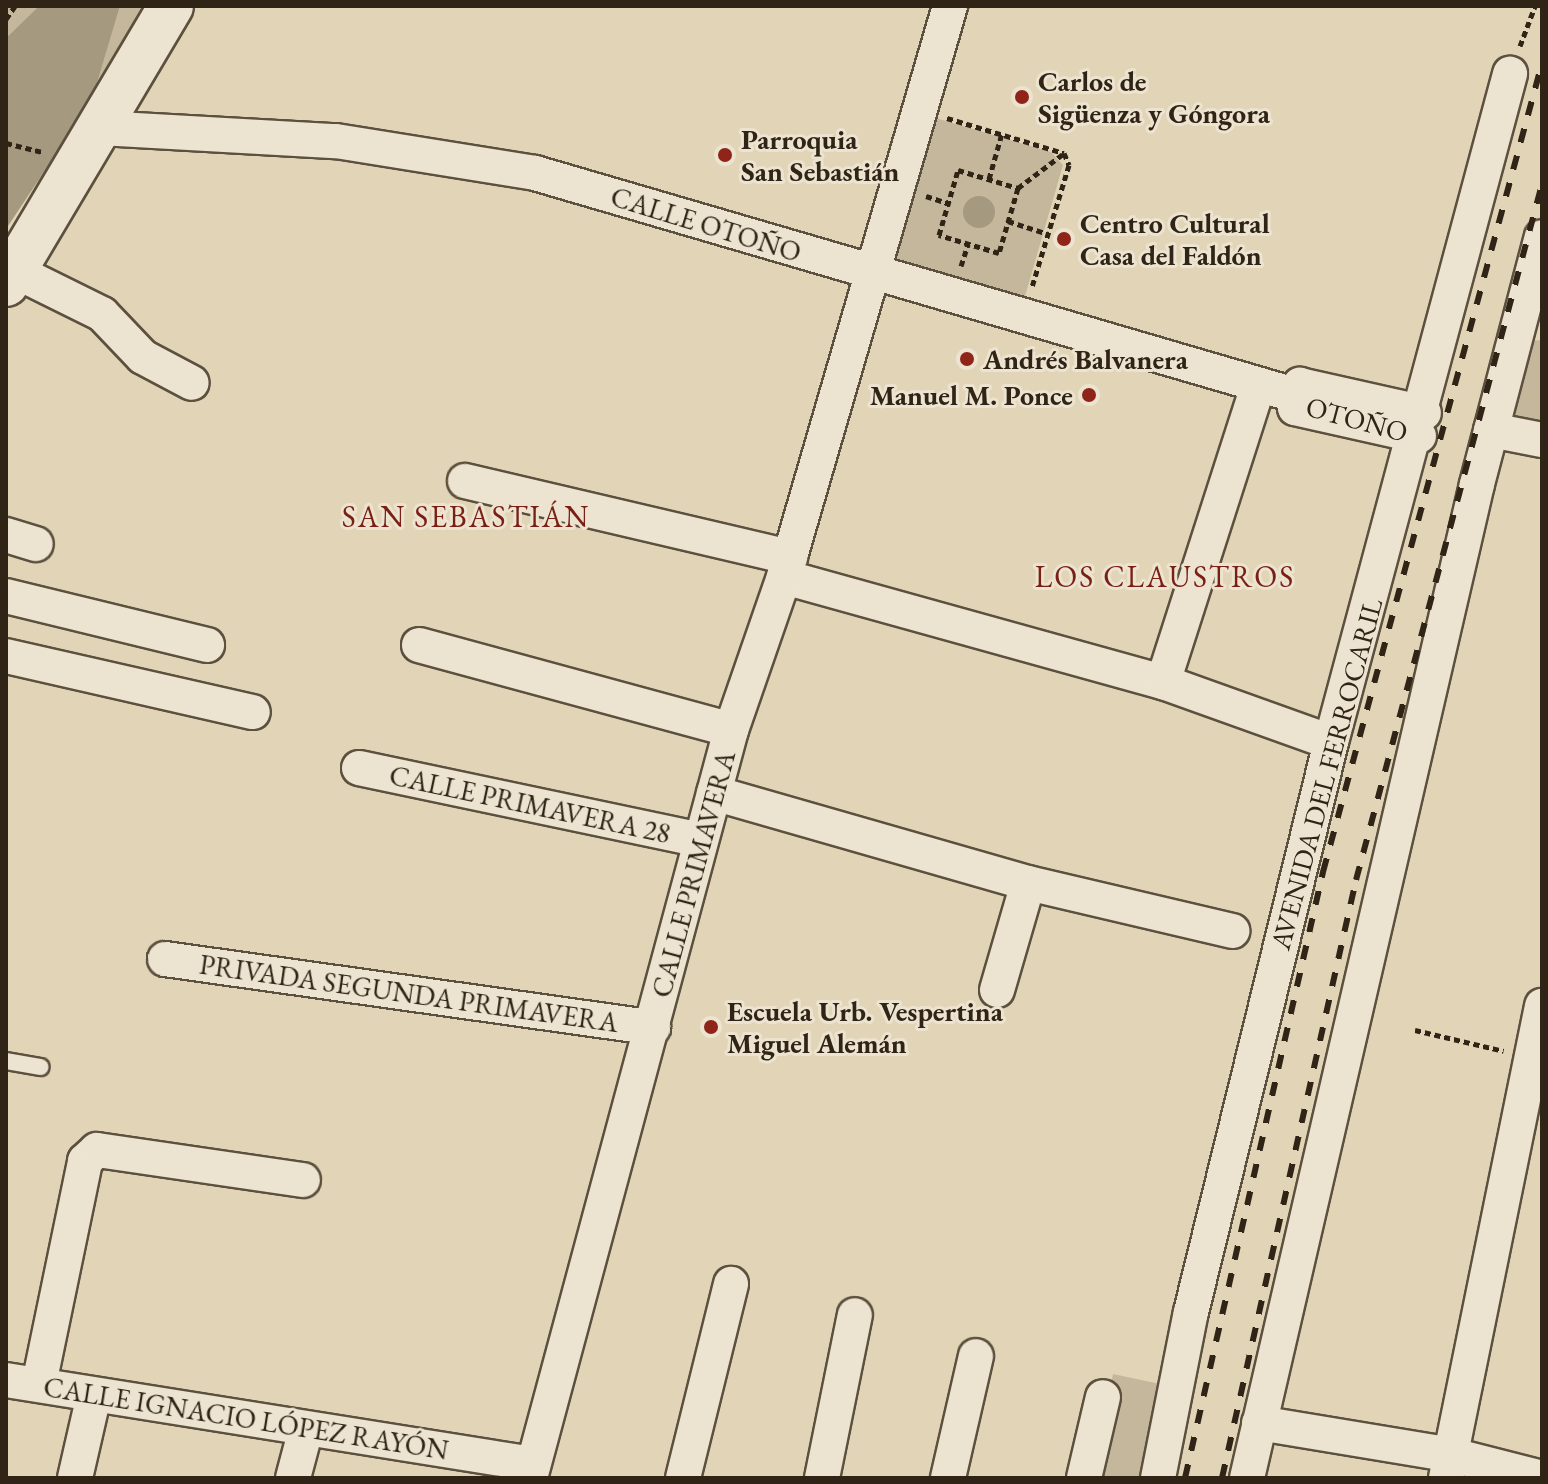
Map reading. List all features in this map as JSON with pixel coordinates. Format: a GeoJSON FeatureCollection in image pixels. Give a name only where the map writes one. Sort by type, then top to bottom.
{"type":"FeatureCollection","features":[{"type":"Feature","properties":{"kind":"main road"},"geometry":{"type":"LineString","coordinates":[[10,278],[171,6]]}},
{"type":"Feature","properties":{"kind":"street","name":"CALLE PRIMAVERA"},"geometry":{"type":"LineString","coordinates":[[531,1471],[731,730],[787,567],[950,6]]}},
{"type":"Feature","properties":{"kind":"street","name":"AVENIDA DEL FERROCARIL"},"geometry":{"type":"LineString","coordinates":[[1158,1478],[1191,1312],[1331,742],[1421,424],[1510,74]]}},
{"type":"Feature","properties":{"kind":"street","name":"CALLE OTOÑO"},"geometry":{"type":"LineString","coordinates":[[100,128],[336,141],[535,173],[1022,319],[1298,396]]}},
{"type":"Feature","properties":{"kind":"street"},"geometry":{"type":"LineString","coordinates":[[1247,1478],[1491,430],[1542,237]]}},
{"type":"Feature","properties":{"kind":"street"},"geometry":{"type":"LineString","coordinates":[[10,278],[102,314],[143,357],[192,383]]}},
{"type":"Feature","properties":{"kind":"street","name":"OTOÑO"},"geometry":{"type":"LineString","coordinates":[[1298,396],[1300,385],[1421,424]]}},
{"type":"Feature","properties":{"kind":"street"},"geometry":{"type":"LineString","coordinates":[[1163,682],[1258,386]]}},
{"type":"Feature","properties":{"kind":"street"},"geometry":{"type":"LineString","coordinates":[[1491,430],[1542,440]]}},
{"type":"Feature","properties":{"kind":"street"},"geometry":{"type":"LineString","coordinates":[[465,481],[787,567],[1163,682],[1331,742]]}},
{"type":"Feature","properties":{"kind":"street"},"geometry":{"type":"LineString","coordinates":[[6,596],[207,645]]}},
{"type":"Feature","properties":{"kind":"street"},"geometry":{"type":"LineString","coordinates":[[419,645],[731,730]]}},
{"type":"Feature","properties":{"kind":"street"},"geometry":{"type":"LineString","coordinates":[[6,656],[253,712]]}},
{"type":"Feature","properties":{"kind":"street","name":"CALLE PRIMAVERA 28"},"geometry":{"type":"LineString","coordinates":[[359,768],[701,840]]}},
{"type":"Feature","properties":{"kind":"street"},"geometry":{"type":"LineString","coordinates":[[714,793],[1028,883],[1232,931]]}},
{"type":"Feature","properties":{"kind":"street"},"geometry":{"type":"LineString","coordinates":[[997,990],[1028,883]]}},
{"type":"Feature","properties":{"kind":"street","name":"PRIVADA SEGUNDA PRIMAVERA"},"geometry":{"type":"LineString","coordinates":[[165,959],[653,1028]]}},
{"type":"Feature","properties":{"kind":"street"},"geometry":{"type":"LineString","coordinates":[[1449,1466],[1542,1006]]}},
{"type":"Feature","properties":{"kind":"street"},"geometry":{"type":"LineString","coordinates":[[22,1382],[85,1161],[97,1150],[303,1180]]}},
{"type":"Feature","properties":{"kind":"street"},"geometry":{"type":"LineString","coordinates":[[683,1478],[731,1284]]}},
{"type":"Feature","properties":{"kind":"street"},"geometry":{"type":"LineString","coordinates":[[822,1478],[855,1315]]}},
{"type":"Feature","properties":{"kind":"street"},"geometry":{"type":"LineString","coordinates":[[948,1478],[976,1356]]}},
{"type":"Feature","properties":{"kind":"street","name":"CALLE IGNACIO LÓPEZ RAYÓN"},"geometry":{"type":"LineString","coordinates":[[22,1382],[306,1429],[531,1471]]}},
{"type":"Feature","properties":{"kind":"street"},"geometry":{"type":"LineString","coordinates":[[75,1478],[94,1395]]}},
{"type":"Feature","properties":{"kind":"street"},"geometry":{"type":"LineString","coordinates":[[1084,1478],[1103,1397]]}},
{"type":"Feature","properties":{"kind":"street"},"geometry":{"type":"LineString","coordinates":[[1259,1423],[1449,1466],[1542,1478]]}},
{"type":"Feature","properties":{"kind":"street"},"geometry":{"type":"LineString","coordinates":[[293,1478],[306,1429]]}},
{"type":"Feature","properties":{"kind":"lane"},"geometry":{"type":"LineString","coordinates":[[854,245],[871,274]]}},
{"type":"Feature","properties":{"kind":"lane"},"geometry":{"type":"LineString","coordinates":[[6,1061],[40,1067]]}},
{"type":"Feature","properties":{"kind":"path"},"geometry":{"type":"LineString","coordinates":[[6,19],[15,6]]}},
{"type":"Feature","properties":{"kind":"path"},"geometry":{"type":"LineString","coordinates":[[1510,74],[1535,6]]}},
{"type":"Feature","properties":{"kind":"path"},"geometry":{"type":"LineString","coordinates":[[919,110],[1064,153],[1069,165],[1022,319]]}},
{"type":"Feature","properties":{"kind":"path"},"geometry":{"type":"LineString","coordinates":[[989,179],[1002,133]]}},
{"type":"Feature","properties":{"kind":"path"},"geometry":{"type":"LineString","coordinates":[[6,143],[58,155]]}},
{"type":"Feature","properties":{"kind":"path"},"geometry":{"type":"LineString","coordinates":[[1018,188],[958,170],[939,235],[999,253],[1018,188],[1064,153]]}},
{"type":"Feature","properties":{"kind":"path"},"geometry":{"type":"LineString","coordinates":[[927,197],[948,203]]}},
{"type":"Feature","properties":{"kind":"path"},"geometry":{"type":"LineString","coordinates":[[1008,221],[1048,234]]}},
{"type":"Feature","properties":{"kind":"path"},"geometry":{"type":"LineString","coordinates":[[961,265],[968,244]]}},
{"type":"Feature","properties":{"kind":"path"},"geometry":{"type":"LineString","coordinates":[[1415,1030],[1532,1057]]}},
{"type":"Feature","properties":{"kind":"shaded area"},"geometry":{"type":"Polygon","coordinates":[[[6,6],[39,6],[6,38],[6,6]]]}},
{"type":"Feature","properties":{"kind":"shaded area"},"geometry":{"type":"Polygon","coordinates":[[[39,6],[120,6],[92,100],[6,229],[6,38],[39,6]]]}},
{"type":"Feature","properties":{"kind":"shaded area"},"geometry":{"type":"Polygon","coordinates":[[[120,6],[171,6],[92,100],[120,6]]]}},
{"type":"Feature","properties":{"kind":"shaded area"},"geometry":{"type":"Polygon","coordinates":[[[922,114],[1051,152],[1063,165],[1021,310],[877,268],[922,114]]]}},
{"type":"Feature","properties":{"kind":"shaded area"},"geometry":{"type":"Polygon","coordinates":[[[979,196],[990,201],[995,212],[990,223],[979,228],[968,223],[963,212],[968,201],[979,196]]]}},
{"type":"Feature","properties":{"kind":"shaded area"},"geometry":{"type":"Polygon","coordinates":[[[1542,340],[1542,428],[1503,422],[1528,341],[1542,340]]]}},
{"type":"Feature","properties":{"kind":"shaded area"},"geometry":{"type":"Polygon","coordinates":[[[1113,1374],[1172,1386],[1152,1478],[1091,1478],[1113,1374]]]}},
{"type":"Feature","properties":{"kind":"railway"},"geometry":{"type":"LineString","coordinates":[[1185,1478],[1323,872],[1542,63]]}},
{"type":"Feature","properties":{"kind":"railway"},"geometry":{"type":"LineString","coordinates":[[1222,1478],[1356,880],[1542,184]]}},
{"type":"Feature","properties":{"kind":"place","name":"Carlos de Sigüenza y Góngora"},"geometry":{"type":"Point","coordinates":[1022,97]}},
{"type":"Feature","properties":{"kind":"place","name":"Parroquia San Sebastián"},"geometry":{"type":"Point","coordinates":[725,155]}},
{"type":"Feature","properties":{"kind":"place","name":"Centro Cultural Casa del Faldón"},"geometry":{"type":"Point","coordinates":[1064,239]}},
{"type":"Feature","properties":{"kind":"place","name":"Andrés Balvanera"},"geometry":{"type":"Point","coordinates":[967,359]}},
{"type":"Feature","properties":{"kind":"place","name":"Manuel M. Ponce"},"geometry":{"type":"Point","coordinates":[1089,395]}},
{"type":"Feature","properties":{"kind":"place","name":"Escuela Urb. Vespertina Miguel Alemán"},"geometry":{"type":"Point","coordinates":[711,1027]}},
{"type":"Feature","properties":{"kind":"district","name":"SAN SEBASTIÁN"},"geometry":{"type":"Point","coordinates":[466,517]}},
{"type":"Feature","properties":{"kind":"district","name":"LOS CLAUSTROS"},"geometry":{"type":"Point","coordinates":[1165,577]}}]}
